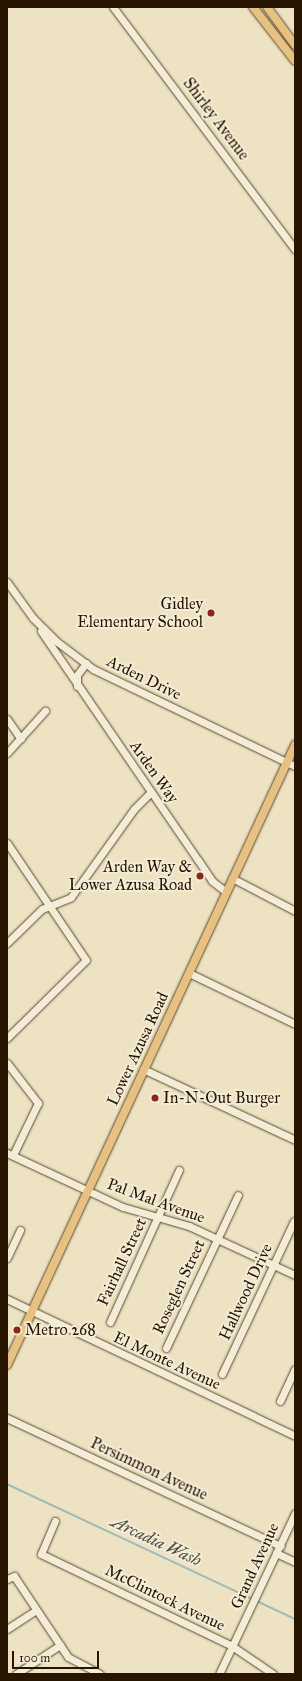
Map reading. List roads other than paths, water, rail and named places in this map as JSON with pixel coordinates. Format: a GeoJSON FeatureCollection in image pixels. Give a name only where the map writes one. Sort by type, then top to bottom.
{"type":"FeatureCollection","features":[{"type":"Feature","properties":{"kind":"main road"},"geometry":{"type":"LineString","coordinates":[[253,7],[295,61]]}},
{"type":"Feature","properties":{"kind":"main road"},"geometry":{"type":"LineString","coordinates":[[267,7],[295,45]]}},
{"type":"Feature","properties":{"kind":"main road","name":"Lower Azusa Road"},"geometry":{"type":"LineString","coordinates":[[7,1365],[295,745]]}},
{"type":"Feature","properties":{"kind":"street","name":"Shirley Avenue"},"geometry":{"type":"LineString","coordinates":[[113,7],[295,249]]}},
{"type":"Feature","properties":{"kind":"street","name":"Arden Drive"},"geometry":{"type":"LineString","coordinates":[[7,582],[33,618],[56,641],[93,669],[295,766]]}},
{"type":"Feature","properties":{"kind":"street","name":"Arden Way"},"geometry":{"type":"LineString","coordinates":[[33,618],[212,881],[226,892]]}},
{"type":"Feature","properties":{"kind":"street"},"geometry":{"type":"LineString","coordinates":[[78,686],[77,675],[86,663]]}},
{"type":"Feature","properties":{"kind":"street"},"geometry":{"type":"LineString","coordinates":[[7,753],[45,711]]}},
{"type":"Feature","properties":{"kind":"street"},"geometry":{"type":"LineString","coordinates":[[7,719],[21,739]]}},
{"type":"Feature","properties":{"kind":"street"},"geometry":{"type":"LineString","coordinates":[[7,943],[42,909],[72,898],[134,809],[151,792]]}},
{"type":"Feature","properties":{"kind":"street"},"geometry":{"type":"LineString","coordinates":[[7,1038],[86,960],[8,845]]}},
{"type":"Feature","properties":{"kind":"street"},"geometry":{"type":"LineString","coordinates":[[232,878],[295,911]]}},
{"type":"Feature","properties":{"kind":"street"},"geometry":{"type":"LineString","coordinates":[[189,973],[295,1024]]}},
{"type":"Feature","properties":{"kind":"street"},"geometry":{"type":"LineString","coordinates":[[7,1063],[38,1103],[10,1154]]}},
{"type":"Feature","properties":{"kind":"street"},"geometry":{"type":"LineString","coordinates":[[143,1070],[295,1140]]}},
{"type":"Feature","properties":{"kind":"street","name":"Pal Mal Avenue"},"geometry":{"type":"LineString","coordinates":[[10,1154],[123,1207],[188,1226],[295,1275]]}},
{"type":"Feature","properties":{"kind":"street","name":"Fairhall Street"},"geometry":{"type":"LineString","coordinates":[[110,1322],[179,1170]]}},
{"type":"Feature","properties":{"kind":"street","name":"Roseglen Street"},"geometry":{"type":"LineString","coordinates":[[166,1348],[238,1195]]}},
{"type":"Feature","properties":{"kind":"street","name":"Hallwood Drive"},"geometry":{"type":"LineString","coordinates":[[222,1374],[294,1221]]}},
{"type":"Feature","properties":{"kind":"street"},"geometry":{"type":"LineString","coordinates":[[7,1258],[20,1230]]}},
{"type":"Feature","properties":{"kind":"street","name":"El Monte Avenue"},"geometry":{"type":"LineString","coordinates":[[7,1299],[31,1312],[295,1436]]}},
{"type":"Feature","properties":{"kind":"street"},"geometry":{"type":"LineString","coordinates":[[280,1401],[295,1369]]}},
{"type":"Feature","properties":{"kind":"street","name":"Persimmon Avenue"},"geometry":{"type":"LineString","coordinates":[[7,1418],[278,1550],[295,1562]]}},
{"type":"Feature","properties":{"kind":"street","name":"Grand Avenue"},"geometry":{"type":"LineString","coordinates":[[219,1674],[295,1513]]}},
{"type":"Feature","properties":{"kind":"street","name":"McClintock Avenue"},"geometry":{"type":"LineString","coordinates":[[55,1521],[41,1554],[232,1646],[273,1674]]}},
{"type":"Feature","properties":{"kind":"street"},"geometry":{"type":"LineString","coordinates":[[10,1577],[36,1610],[71,1660],[100,1674]]}},
{"type":"Feature","properties":{"kind":"street"},"geometry":{"type":"LineString","coordinates":[[7,1629],[36,1610]]}},
{"type":"Feature","properties":{"kind":"street"},"geometry":{"type":"LineString","coordinates":[[16,1674],[28,1671],[60,1645]]}},
{"type":"Feature","properties":{"kind":"waterway","name":"Arcadia Wash"},"geometry":{"type":"LineString","coordinates":[[7,1484],[252,1599]]}},
{"type":"Feature","properties":{"kind":"waterway","name":"Arcadia Wash"},"geometry":{"type":"LineString","coordinates":[[257,1601],[295,1619]]}},
{"type":"Feature","properties":{"kind":"place","name":"Gidley Elementary School"},"geometry":{"type":"Point","coordinates":[211,613]}},
{"type":"Feature","properties":{"kind":"place","name":"Arden Way & Lower Azusa Road"},"geometry":{"type":"Point","coordinates":[200,876]}},
{"type":"Feature","properties":{"kind":"place","name":"In-N-Out Burger"},"geometry":{"type":"Point","coordinates":[155,1098]}},
{"type":"Feature","properties":{"kind":"place","name":"Metro 268"},"geometry":{"type":"Point","coordinates":[17,1330]}}]}
